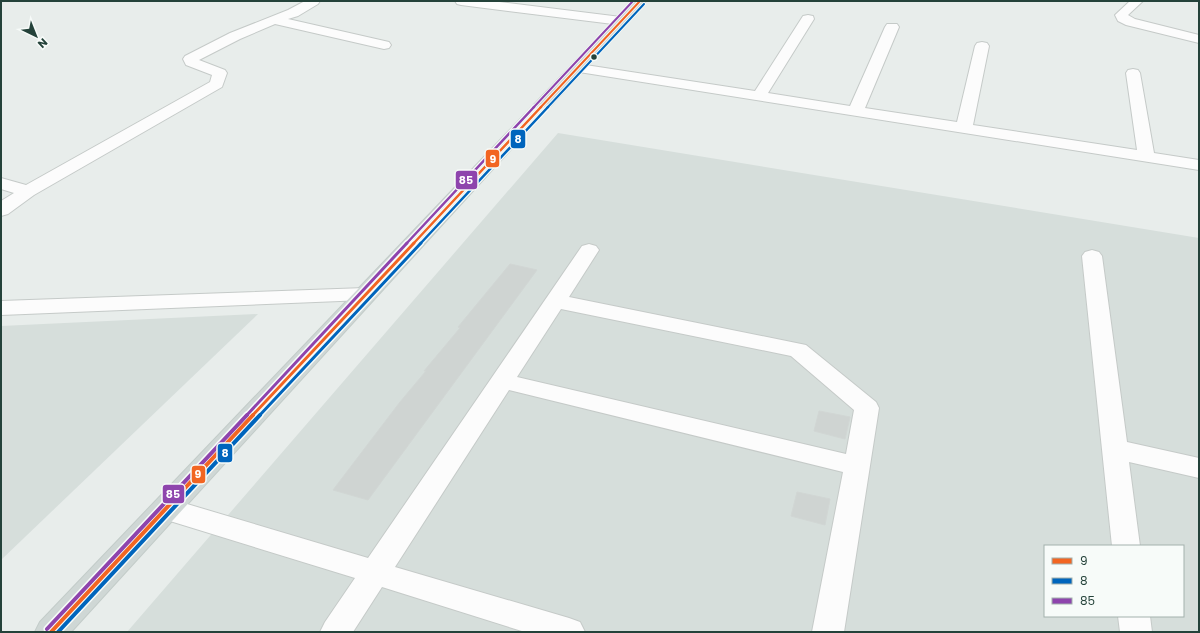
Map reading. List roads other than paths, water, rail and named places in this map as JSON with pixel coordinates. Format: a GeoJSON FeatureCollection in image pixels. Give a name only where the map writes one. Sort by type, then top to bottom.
{"type":"FeatureCollection","features":[{"type":"Feature","properties":{"kind":"main road"},"geometry":{"type":"LineString","coordinates":[[51,632],[167,510],[365,294],[579,68],[640,1]]}},
{"type":"Feature","properties":{"kind":"street"},"geometry":{"type":"LineString","coordinates":[[1,210],[28,191],[217,84],[220,73],[190,62],[190,59],[235,36],[294,13],[314,1]]}},
{"type":"Feature","properties":{"kind":"street"},"geometry":{"type":"LineString","coordinates":[[461,1],[621,21]]}},
{"type":"Feature","properties":{"kind":"street"},"geometry":{"type":"LineString","coordinates":[[1137,1],[1121,15],[1123,18],[1131,22],[1199,39]]}},
{"type":"Feature","properties":{"kind":"street"},"geometry":{"type":"LineString","coordinates":[[580,3],[589,11],[607,19]]}},
{"type":"Feature","properties":{"kind":"street"},"geometry":{"type":"LineString","coordinates":[[759,96],[808,19]]}},
{"type":"Feature","properties":{"kind":"street"},"geometry":{"type":"LineString","coordinates":[[274,20],[384,45]]}},
{"type":"Feature","properties":{"kind":"street"},"geometry":{"type":"LineString","coordinates":[[856,111],[892,27]]}},
{"type":"Feature","properties":{"kind":"street"},"geometry":{"type":"LineString","coordinates":[[964,128],[982,46]]}},
{"type":"Feature","properties":{"kind":"street"},"geometry":{"type":"LineString","coordinates":[[579,68],[1199,165]]}},
{"type":"Feature","properties":{"kind":"street"},"geometry":{"type":"LineString","coordinates":[[1133,73],[1146,156]]}},
{"type":"Feature","properties":{"kind":"street"},"geometry":{"type":"LineString","coordinates":[[1,183],[28,191]]}},
{"type":"Feature","properties":{"kind":"street"},"geometry":{"type":"LineString","coordinates":[[336,632],[589,250]]}},
{"type":"Feature","properties":{"kind":"street"},"geometry":{"type":"LineString","coordinates":[[1092,256],[1126,545]]}},
{"type":"Feature","properties":{"kind":"street"},"geometry":{"type":"LineString","coordinates":[[1,308],[365,294]]}},
{"type":"Feature","properties":{"kind":"street"},"geometry":{"type":"LineString","coordinates":[[555,301],[798,350],[867,408],[828,632]]}},
{"type":"Feature","properties":{"kind":"street"},"geometry":{"type":"LineString","coordinates":[[502,381],[858,466]]}},
{"type":"Feature","properties":{"kind":"street"},"geometry":{"type":"LineString","coordinates":[[1115,449],[1199,468]]}},
{"type":"Feature","properties":{"kind":"street"},"geometry":{"type":"LineString","coordinates":[[167,510],[568,632]]}},
{"type":"Feature","properties":{"kind":"street"},"geometry":{"type":"LineString","coordinates":[[1134,617],[1136,632]]}}]}
